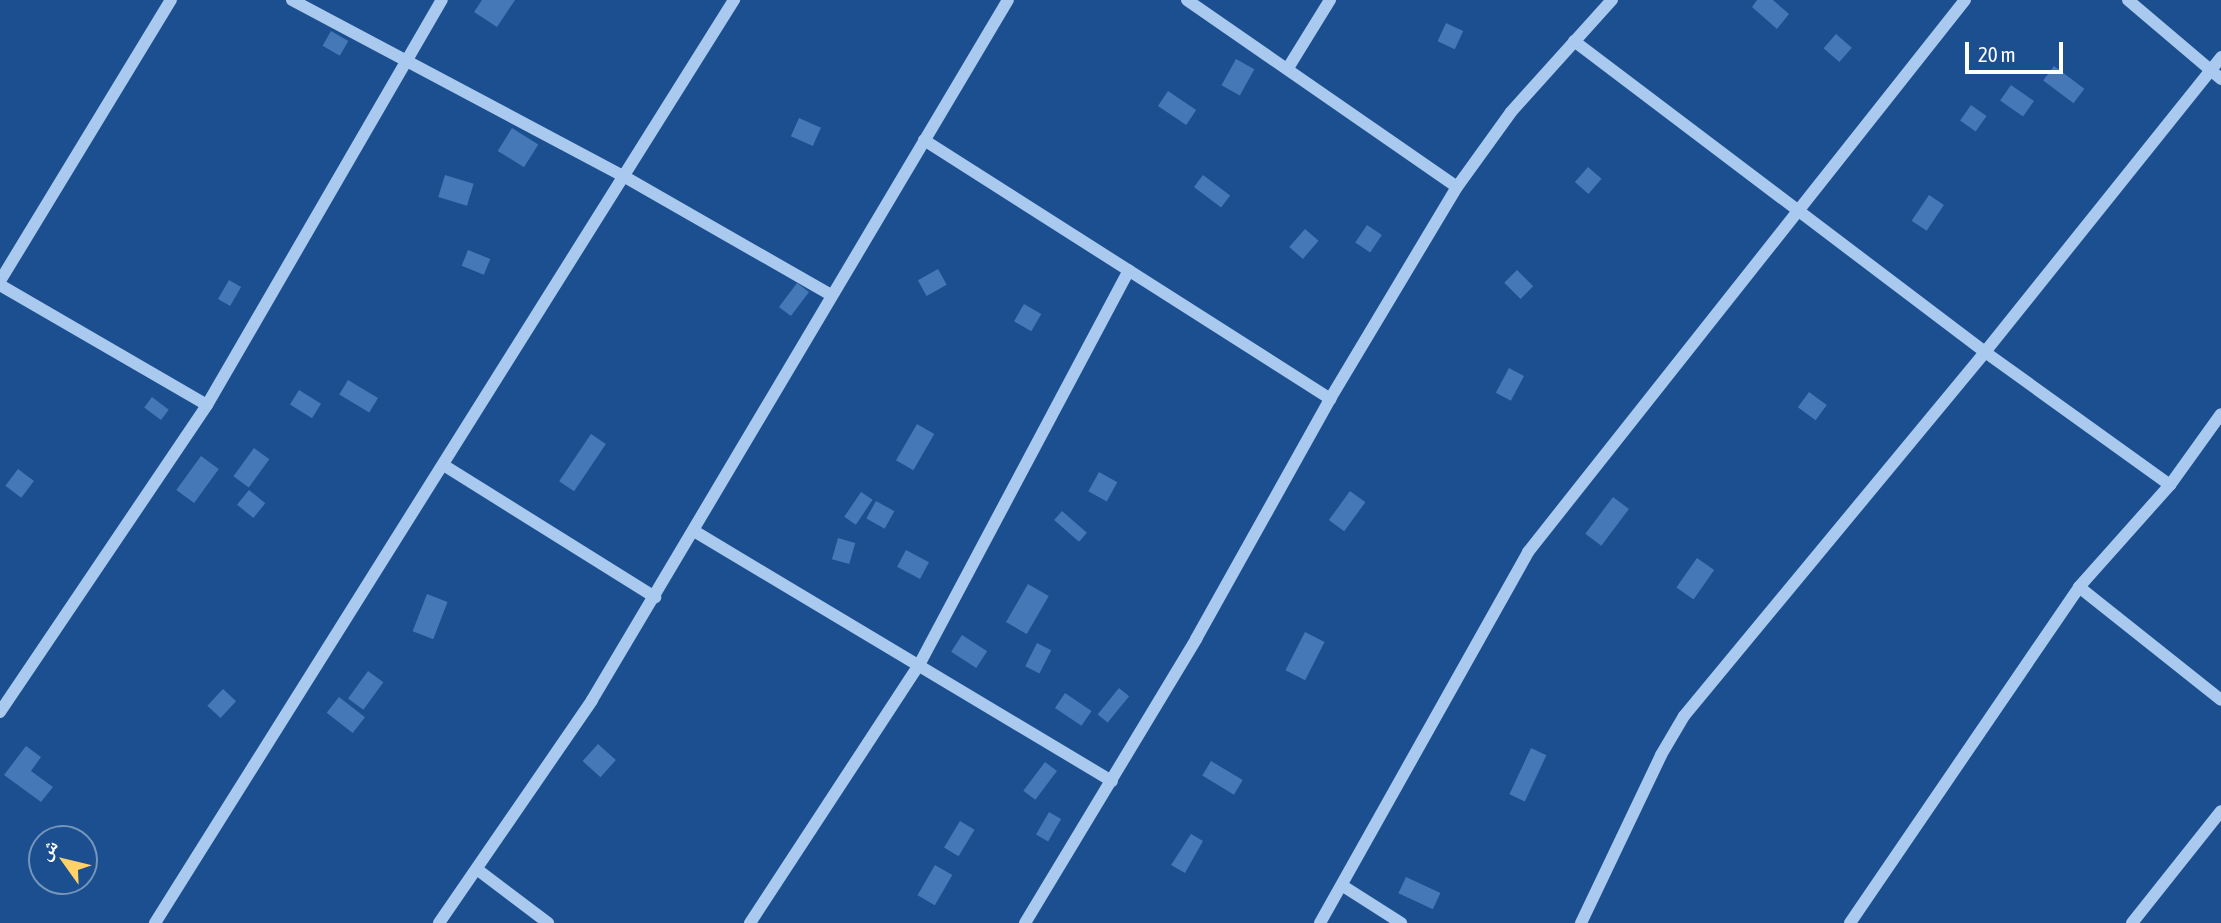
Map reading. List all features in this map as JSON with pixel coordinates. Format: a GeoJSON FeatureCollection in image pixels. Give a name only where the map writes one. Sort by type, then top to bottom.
{"type":"FeatureCollection","features":[{"type":"Feature","properties":{"kind":"street"},"geometry":{"type":"LineString","coordinates":[[171,0],[0,283],[207,405]]}},
{"type":"Feature","properties":{"kind":"street"},"geometry":{"type":"LineString","coordinates":[[292,0],[625,177],[831,295]]}},
{"type":"Feature","properties":{"kind":"street"},"geometry":{"type":"LineString","coordinates":[[0,712],[207,405],[442,0]]}},
{"type":"Feature","properties":{"kind":"street"},"geometry":{"type":"LineString","coordinates":[[155,923],[194,855],[444,466],[734,0]]}},
{"type":"Feature","properties":{"kind":"street"},"geometry":{"type":"LineString","coordinates":[[439,923],[478,870],[655,597],[831,295],[1008,0]]}},
{"type":"Feature","properties":{"kind":"street"},"geometry":{"type":"LineString","coordinates":[[1188,0],[1457,187]]}},
{"type":"Feature","properties":{"kind":"street"},"geometry":{"type":"LineString","coordinates":[[1288,68],[1331,0]]}},
{"type":"Feature","properties":{"kind":"street"},"geometry":{"type":"LineString","coordinates":[[1025,923],[1112,781],[1330,399],[1457,187],[1511,112],[1612,0]]}},
{"type":"Feature","properties":{"kind":"street"},"geometry":{"type":"LineString","coordinates":[[1320,923],[1528,552],[1965,0]]}},
{"type":"Feature","properties":{"kind":"street"},"geometry":{"type":"LineString","coordinates":[[2128,0],[2221,79]]}},
{"type":"Feature","properties":{"kind":"street"},"geometry":{"type":"LineString","coordinates":[[1574,41],[1985,352],[2170,485]]}},
{"type":"Feature","properties":{"kind":"street"},"geometry":{"type":"LineString","coordinates":[[1581,923],[1661,755],[1684,716],[1985,352],[2221,57]]}},
{"type":"Feature","properties":{"kind":"street"},"geometry":{"type":"LineString","coordinates":[[924,140],[1330,399]]}},
{"type":"Feature","properties":{"kind":"street"},"geometry":{"type":"LineString","coordinates":[[750,923],[919,665],[1129,270]]}},
{"type":"Feature","properties":{"kind":"street"},"geometry":{"type":"LineString","coordinates":[[1850,923],[2079,587],[2170,485],[2221,414]]}},
{"type":"Feature","properties":{"kind":"street"},"geometry":{"type":"LineString","coordinates":[[444,466],[655,597]]}},
{"type":"Feature","properties":{"kind":"street"},"geometry":{"type":"LineString","coordinates":[[694,531],[1112,781]]}},
{"type":"Feature","properties":{"kind":"street"},"geometry":{"type":"LineString","coordinates":[[2079,587],[2221,700]]}},
{"type":"Feature","properties":{"kind":"street"},"geometry":{"type":"LineString","coordinates":[[2132,923],[2221,811]]}},
{"type":"Feature","properties":{"kind":"street"},"geometry":{"type":"LineString","coordinates":[[478,870],[548,923]]}},
{"type":"Feature","properties":{"kind":"street"},"geometry":{"type":"LineString","coordinates":[[1343,886],[1401,923]]}},
{"type":"Feature","properties":{"kind":"building"},"geometry":{"type":"Polygon","coordinates":[[[482,0],[515,0],[497,27],[474,12],[482,0]]]}},
{"type":"Feature","properties":{"kind":"building"},"geometry":{"type":"Polygon","coordinates":[[[1757,0],[1773,0],[1789,14],[1777,29],[1752,7],[1757,0]]]}},
{"type":"Feature","properties":{"kind":"building"},"geometry":{"type":"Polygon","coordinates":[[[1446,23],[1463,31],[1455,49],[1438,41],[1446,23]]]}},
{"type":"Feature","properties":{"kind":"building"},"geometry":{"type":"Polygon","coordinates":[[[331,31],[348,41],[340,56],[322,46],[331,31]]]}},
{"type":"Feature","properties":{"kind":"building"},"geometry":{"type":"Polygon","coordinates":[[[1836,34],[1852,48],[1839,62],[1824,48],[1836,34]]]}},
{"type":"Feature","properties":{"kind":"building"},"geometry":{"type":"Polygon","coordinates":[[[1236,59],[1254,69],[1240,95],[1221,85],[1236,59]]]}},
{"type":"Feature","properties":{"kind":"building"},"geometry":{"type":"Polygon","coordinates":[[[2054,66],[2084,89],[2074,103],[2043,80],[2054,66]]]}},
{"type":"Feature","properties":{"kind":"building"},"geometry":{"type":"Polygon","coordinates":[[[2011,85],[2034,101],[2023,117],[2000,101],[2011,85]]]}},
{"type":"Feature","properties":{"kind":"building"},"geometry":{"type":"Polygon","coordinates":[[[1168,91],[1196,110],[1186,125],[1158,106],[1168,91]]]}},
{"type":"Feature","properties":{"kind":"building"},"geometry":{"type":"Polygon","coordinates":[[[1971,105],[1987,116],[1976,131],[1960,121],[1971,105]]]}},
{"type":"Feature","properties":{"kind":"building"},"geometry":{"type":"Polygon","coordinates":[[[799,118],[821,128],[813,146],[791,136],[799,118]]]}},
{"type":"Feature","properties":{"kind":"building"},"geometry":{"type":"Polygon","coordinates":[[[512,128],[538,144],[524,167],[498,151],[512,128]]]}},
{"type":"Feature","properties":{"kind":"building"},"geometry":{"type":"Polygon","coordinates":[[[1588,167],[1602,179],[1588,194],[1575,182],[1588,167]]]}},
{"type":"Feature","properties":{"kind":"building"},"geometry":{"type":"Polygon","coordinates":[[[445,175],[474,184],[467,206],[438,197],[445,175]]]}},
{"type":"Feature","properties":{"kind":"building"},"geometry":{"type":"Polygon","coordinates":[[[1203,175],[1230,195],[1221,207],[1194,187],[1203,175]]]}},
{"type":"Feature","properties":{"kind":"building"},"geometry":{"type":"Polygon","coordinates":[[[1929,195],[1944,205],[1927,231],[1912,221],[1929,195]]]}},
{"type":"Feature","properties":{"kind":"building"},"geometry":{"type":"Polygon","coordinates":[[[1367,225],[1382,235],[1370,252],[1355,242],[1367,225]]]}},
{"type":"Feature","properties":{"kind":"building"},"geometry":{"type":"Polygon","coordinates":[[[1305,229],[1319,241],[1303,259],[1289,247],[1305,229]]]}},
{"type":"Feature","properties":{"kind":"building"},"geometry":{"type":"Polygon","coordinates":[[[468,250],[490,259],[484,275],[462,266],[468,250]]]}},
{"type":"Feature","properties":{"kind":"building"},"geometry":{"type":"Polygon","coordinates":[[[938,269],[947,285],[927,296],[918,280],[938,269]]]}},
{"type":"Feature","properties":{"kind":"building"},"geometry":{"type":"Polygon","coordinates":[[[1517,270],[1533,286],[1521,299],[1504,283],[1517,270]]]}},
{"type":"Feature","properties":{"kind":"building"},"geometry":{"type":"Polygon","coordinates":[[[229,280],[241,287],[230,306],[218,299],[229,280]]]}},
{"type":"Feature","properties":{"kind":"building"},"geometry":{"type":"Polygon","coordinates":[[[797,283],[809,292],[791,316],[779,307],[797,283]]]}},
{"type":"Feature","properties":{"kind":"building"},"geometry":{"type":"Polygon","coordinates":[[[1024,304],[1041,314],[1031,331],[1014,321],[1024,304]]]}},
{"type":"Feature","properties":{"kind":"building"},"geometry":{"type":"Polygon","coordinates":[[[1509,368],[1524,376],[1511,401],[1496,393],[1509,368]]]}},
{"type":"Feature","properties":{"kind":"building"},"geometry":{"type":"Polygon","coordinates":[[[348,380],[378,398],[369,413],[339,395],[348,380]]]}},
{"type":"Feature","properties":{"kind":"building"},"geometry":{"type":"Polygon","coordinates":[[[299,390],[321,404],[312,418],[290,404],[299,390]]]}},
{"type":"Feature","properties":{"kind":"building"},"geometry":{"type":"Polygon","coordinates":[[[1809,392],[1827,405],[1816,420],[1798,407],[1809,392]]]}},
{"type":"Feature","properties":{"kind":"building"},"geometry":{"type":"Polygon","coordinates":[[[152,397],[169,410],[161,420],[144,407],[152,397]]]}},
{"type":"Feature","properties":{"kind":"building"},"geometry":{"type":"Polygon","coordinates":[[[917,424],[934,434],[913,470],[896,460],[917,424]]]}},
{"type":"Feature","properties":{"kind":"building"},"geometry":{"type":"Polygon","coordinates":[[[591,434],[606,444],[574,491],[559,481],[591,434]]]}},
{"type":"Feature","properties":{"kind":"building"},"geometry":{"type":"Polygon","coordinates":[[[254,448],[269,459],[249,487],[233,476],[254,448]]]}},
{"type":"Feature","properties":{"kind":"building"},"geometry":{"type":"Polygon","coordinates":[[[201,456],[219,469],[194,503],[176,490],[201,456]]]}},
{"type":"Feature","properties":{"kind":"building"},"geometry":{"type":"Polygon","coordinates":[[[18,469],[34,481],[21,498],[5,486],[18,469]]]}},
{"type":"Feature","properties":{"kind":"building"},"geometry":{"type":"Polygon","coordinates":[[[1099,472],[1117,482],[1107,501],[1088,491],[1099,472]]]}},
{"type":"Feature","properties":{"kind":"building"},"geometry":{"type":"Polygon","coordinates":[[[249,490],[265,503],[253,518],[237,505],[249,490]]]}},
{"type":"Feature","properties":{"kind":"building"},"geometry":{"type":"Polygon","coordinates":[[[1350,491],[1365,502],[1344,531],[1329,520],[1350,491]]]}},
{"type":"Feature","properties":{"kind":"building"},"geometry":{"type":"Polygon","coordinates":[[[861,492],[873,500],[856,525],[844,517],[861,492]]]}},
{"type":"Feature","properties":{"kind":"building"},"geometry":{"type":"Polygon","coordinates":[[[1613,497],[1629,509],[1601,546],[1585,534],[1613,497]]]}},
{"type":"Feature","properties":{"kind":"building"},"geometry":{"type":"Polygon","coordinates":[[[876,501],[894,511],[885,529],[866,518],[876,501]]]}},
{"type":"Feature","properties":{"kind":"building"},"geometry":{"type":"Polygon","coordinates":[[[1062,511],[1087,533],[1079,542],[1054,520],[1062,511]]]}},
{"type":"Feature","properties":{"kind":"building"},"geometry":{"type":"Polygon","coordinates":[[[838,538],[855,543],[849,564],[832,559],[838,538]]]}},
{"type":"Feature","properties":{"kind":"building"},"geometry":{"type":"Polygon","coordinates":[[[906,550],[929,562],[920,579],[897,567],[906,550]]]}},
{"type":"Feature","properties":{"kind":"building"},"geometry":{"type":"Polygon","coordinates":[[[1697,558],[1714,570],[1694,600],[1676,587],[1697,558]]]}},
{"type":"Feature","properties":{"kind":"building"},"geometry":{"type":"Polygon","coordinates":[[[1028,584],[1049,596],[1027,634],[1006,622],[1028,584]]]}},
{"type":"Feature","properties":{"kind":"building"},"geometry":{"type":"Polygon","coordinates":[[[427,594],[448,602],[433,639],[413,631],[427,594]]]}},
{"type":"Feature","properties":{"kind":"building"},"geometry":{"type":"Polygon","coordinates":[[[1305,632],[1325,642],[1305,680],[1285,670],[1305,632]]]}},
{"type":"Feature","properties":{"kind":"building"},"geometry":{"type":"Polygon","coordinates":[[[962,635],[987,651],[976,668],[951,652],[962,635]]]}},
{"type":"Feature","properties":{"kind":"building"},"geometry":{"type":"Polygon","coordinates":[[[1037,643],[1051,650],[1039,673],[1025,666],[1037,643]]]}},
{"type":"Feature","properties":{"kind":"building"},"geometry":{"type":"Polygon","coordinates":[[[368,671],[383,682],[363,710],[348,699],[368,671]]]}},
{"type":"Feature","properties":{"kind":"building"},"geometry":{"type":"Polygon","coordinates":[[[1119,688],[1129,696],[1108,723],[1098,714],[1119,688]]]}},
{"type":"Feature","properties":{"kind":"building"},"geometry":{"type":"Polygon","coordinates":[[[223,689],[236,701],[220,718],[207,706],[223,689]]]}},
{"type":"Feature","properties":{"kind":"building"},"geometry":{"type":"Polygon","coordinates":[[[1065,693],[1092,711],[1081,726],[1055,708],[1065,693]]]}},
{"type":"Feature","properties":{"kind":"building"},"geometry":{"type":"Polygon","coordinates":[[[339,697],[365,717],[353,733],[327,713],[339,697]]]}},
{"type":"Feature","properties":{"kind":"building"},"geometry":{"type":"Polygon","coordinates":[[[598,744],[616,760],[600,777],[583,761],[598,744]]]}},
{"type":"Feature","properties":{"kind":"building"},"geometry":{"type":"Polygon","coordinates":[[[26,746],[41,757],[31,771],[53,787],[41,802],[4,775],[26,746]]]}},
{"type":"Feature","properties":{"kind":"building"},"geometry":{"type":"Polygon","coordinates":[[[1531,748],[1546,755],[1525,801],[1509,794],[1531,748]]]}},
{"type":"Feature","properties":{"kind":"building"},"geometry":{"type":"Polygon","coordinates":[[[1211,761],[1243,780],[1234,795],[1202,776],[1211,761]]]}},
{"type":"Feature","properties":{"kind":"building"},"geometry":{"type":"Polygon","coordinates":[[[1045,762],[1057,771],[1035,800],[1023,791],[1045,762]]]}},
{"type":"Feature","properties":{"kind":"building"},"geometry":{"type":"Polygon","coordinates":[[[1049,812],[1061,819],[1048,842],[1036,835],[1049,812]]]}},
{"type":"Feature","properties":{"kind":"building"},"geometry":{"type":"Polygon","coordinates":[[[960,821],[975,830],[959,856],[944,848],[960,821]]]}},
{"type":"Feature","properties":{"kind":"building"},"geometry":{"type":"Polygon","coordinates":[[[1191,834],[1203,841],[1185,873],[1171,865],[1191,834]]]}},
{"type":"Feature","properties":{"kind":"building"},"geometry":{"type":"Polygon","coordinates":[[[935,865],[952,875],[935,905],[918,895],[935,865]]]}},
{"type":"Feature","properties":{"kind":"building"},"geometry":{"type":"Polygon","coordinates":[[[1406,877],[1440,893],[1433,909],[1398,893],[1406,877]]]}}]}
